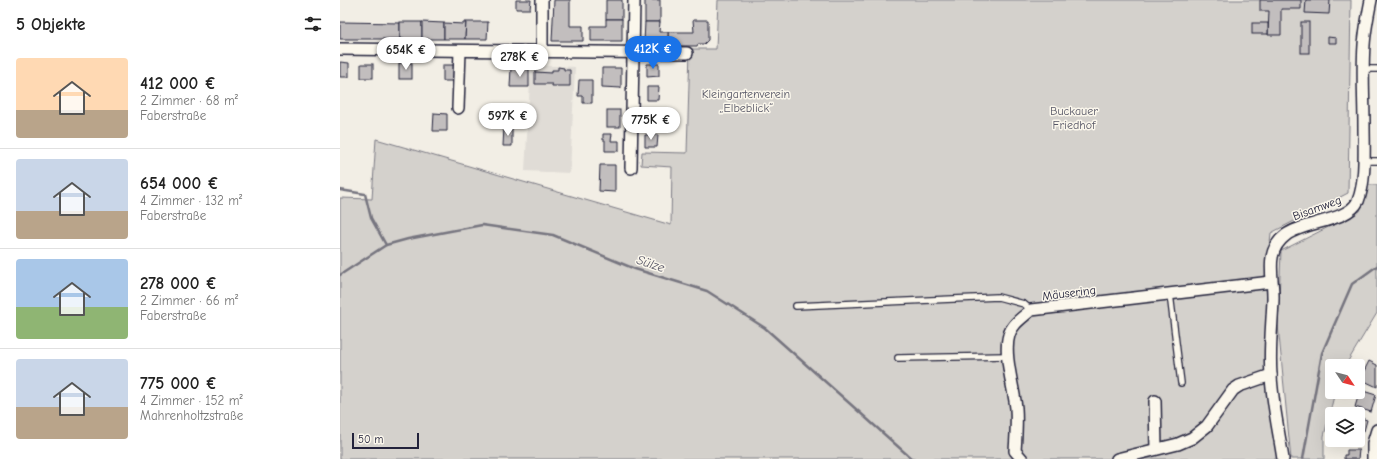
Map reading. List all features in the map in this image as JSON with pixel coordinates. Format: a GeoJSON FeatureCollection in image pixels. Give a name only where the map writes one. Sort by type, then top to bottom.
{"type":"FeatureCollection","features":[{"type":"Feature","properties":{"kind":"street"},"geometry":{"type":"LineString","coordinates":[[542,0],[542,51]]}},
{"type":"Feature","properties":{"kind":"street"},"geometry":{"type":"LineString","coordinates":[[631,168],[634,0]]}},
{"type":"Feature","properties":{"kind":"street","name":"Bisamweg"},"geometry":{"type":"LineString","coordinates":[[1283,459],[1271,375],[1273,297],[1271,262],[1278,242],[1285,235],[1296,229],[1338,217],[1348,212],[1354,207],[1360,195],[1364,161],[1365,34],[1371,0]]}},
{"type":"Feature","properties":{"kind":"street"},"geometry":{"type":"LineString","coordinates":[[340,49],[687,53]]}},
{"type":"Feature","properties":{"kind":"street"},"geometry":{"type":"LineString","coordinates":[[458,108],[460,50]]}},
{"type":"Feature","properties":{"kind":"street","name":"Mäusering"},"geometry":{"type":"LineString","coordinates":[[1022,459],[1015,451],[1016,410],[1007,356],[1007,343],[1012,328],[1031,310],[1271,282]]}},
{"type":"Feature","properties":{"kind":"street"},"geometry":{"type":"LineString","coordinates":[[1117,459],[1178,444],[1192,438],[1207,426],[1233,390],[1239,386],[1271,375]]}},
{"type":"Feature","properties":{"kind":"street"},"geometry":{"type":"LineString","coordinates":[[1155,401],[1156,449]]}},
{"type":"Feature","properties":{"kind":"street"},"geometry":{"type":"LineString","coordinates":[[1373,459],[1377,430]]}},
{"type":"Feature","properties":{"kind":"lane"},"geometry":{"type":"LineString","coordinates":[[1364,69],[1377,69]]}},
{"type":"Feature","properties":{"kind":"lane"},"geometry":{"type":"LineString","coordinates":[[1364,161],[1377,161]]}},
{"type":"Feature","properties":{"kind":"lane"},"geometry":{"type":"LineString","coordinates":[[1170,294],[1181,383]]}},
{"type":"Feature","properties":{"kind":"lane"},"geometry":{"type":"LineString","coordinates":[[796,306],[998,297],[1024,304],[1031,310]]}},
{"type":"Feature","properties":{"kind":"lane"},"geometry":{"type":"LineString","coordinates":[[898,358],[1007,356]]}},
{"type":"Feature","properties":{"kind":"shaded area"},"geometry":{"type":"Polygon","coordinates":[[[531,65],[575,67],[570,173],[525,171],[531,65]]]}},
{"type":"Feature","properties":{"kind":"green space"},"geometry":{"type":"Polygon","coordinates":[[[718,0],[1351,0],[1348,193],[1271,233],[1266,281],[1270,398],[1279,459],[340,459],[340,198],[372,199],[376,139],[671,225],[672,167],[641,165],[642,152],[687,153],[690,49],[716,49],[718,0]]]}},
{"type":"Feature","properties":{"kind":"green space"},"geometry":{"type":"Polygon","coordinates":[[[1365,185],[1377,185],[1377,313],[1349,359],[1325,359],[1325,399],[1333,399],[1331,407],[1325,407],[1324,459],[1291,459],[1278,325],[1281,251],[1360,211],[1365,185]]]}},
{"type":"Feature","properties":{"kind":"building"},"geometry":{"type":"Polygon","coordinates":[[[516,0],[531,0],[530,9],[516,9],[516,0]]]}},
{"type":"Feature","properties":{"kind":"building"},"geometry":{"type":"Polygon","coordinates":[[[554,0],[570,0],[570,26],[583,26],[583,41],[552,41],[554,0]]]}},
{"type":"Feature","properties":{"kind":"building"},"geometry":{"type":"Polygon","coordinates":[[[606,0],[622,0],[622,19],[606,19],[606,0]]]}},
{"type":"Feature","properties":{"kind":"building"},"geometry":{"type":"Polygon","coordinates":[[[645,0],[660,0],[660,22],[645,22],[645,0]]]}},
{"type":"Feature","properties":{"kind":"building"},"geometry":{"type":"Polygon","coordinates":[[[1260,0],[1301,0],[1301,9],[1281,9],[1281,35],[1268,35],[1269,11],[1260,11],[1260,0]]]}},
{"type":"Feature","properties":{"kind":"building"},"geometry":{"type":"Polygon","coordinates":[[[1306,0],[1330,0],[1329,14],[1305,13],[1306,0]]]}},
{"type":"Feature","properties":{"kind":"building"},"geometry":{"type":"Polygon","coordinates":[[[606,19],[622,19],[622,41],[591,41],[591,26],[606,26],[606,19]]]}},
{"type":"Feature","properties":{"kind":"building"},"geometry":{"type":"Polygon","coordinates":[[[693,20],[708,20],[708,40],[704,44],[698,44],[697,46],[668,46],[668,32],[694,32],[693,20]]]}},
{"type":"Feature","properties":{"kind":"building"},"geometry":{"type":"Polygon","coordinates":[[[340,22],[400,23],[400,39],[340,39],[340,22]]]}},
{"type":"Feature","properties":{"kind":"building"},"geometry":{"type":"Polygon","coordinates":[[[400,22],[422,22],[422,39],[400,39],[400,22]]]}},
{"type":"Feature","properties":{"kind":"building"},"geometry":{"type":"Polygon","coordinates":[[[422,22],[444,23],[444,39],[422,39],[422,22]]]}},
{"type":"Feature","properties":{"kind":"building"},"geometry":{"type":"Polygon","coordinates":[[[464,22],[466,22],[465,39],[444,39],[444,23],[464,24],[464,22]]]}},
{"type":"Feature","properties":{"kind":"building"},"geometry":{"type":"Polygon","coordinates":[[[466,22],[488,22],[487,39],[465,39],[466,22]]]}},
{"type":"Feature","properties":{"kind":"building"},"geometry":{"type":"Polygon","coordinates":[[[645,22],[660,22],[659,32],[668,32],[668,46],[647,45],[644,43],[645,22]]]}},
{"type":"Feature","properties":{"kind":"building"},"geometry":{"type":"Polygon","coordinates":[[[1301,22],[1309,22],[1309,53],[1301,53],[1301,22]]]}},
{"type":"Feature","properties":{"kind":"building"},"geometry":{"type":"Polygon","coordinates":[[[1252,23],[1268,23],[1268,34],[1252,34],[1252,23]]]}},
{"type":"Feature","properties":{"kind":"building"},"geometry":{"type":"Polygon","coordinates":[[[1328,37],[1336,38],[1336,43],[1328,43],[1328,37]]]}},
{"type":"Feature","properties":{"kind":"building"},"geometry":{"type":"Polygon","coordinates":[[[340,62],[349,63],[349,77],[340,77],[340,62]]]}},
{"type":"Feature","properties":{"kind":"building"},"geometry":{"type":"Polygon","coordinates":[[[399,63],[412,63],[412,79],[399,79],[399,63]]]}},
{"type":"Feature","properties":{"kind":"building"},"geometry":{"type":"Polygon","coordinates":[[[361,64],[373,64],[373,78],[361,78],[361,64]]]}},
{"type":"Feature","properties":{"kind":"building"},"geometry":{"type":"Polygon","coordinates":[[[647,64],[659,64],[659,76],[647,77],[647,64]]]}},
{"type":"Feature","properties":{"kind":"building"},"geometry":{"type":"Polygon","coordinates":[[[443,65],[455,65],[455,81],[443,81],[443,65]]]}},
{"type":"Feature","properties":{"kind":"building"},"geometry":{"type":"Polygon","coordinates":[[[558,67],[564,68],[564,70],[570,70],[570,86],[535,84],[535,72],[552,73],[552,70],[558,70],[558,67]]]}},
{"type":"Feature","properties":{"kind":"building"},"geometry":{"type":"Polygon","coordinates":[[[511,68],[529,69],[529,87],[510,87],[511,68]]]}},
{"type":"Feature","properties":{"kind":"building"},"geometry":{"type":"Polygon","coordinates":[[[602,68],[621,68],[621,88],[602,87],[602,68]]]}},
{"type":"Feature","properties":{"kind":"building"},"geometry":{"type":"Polygon","coordinates":[[[579,80],[592,80],[592,103],[583,103],[583,96],[578,96],[579,80]]]}},
{"type":"Feature","properties":{"kind":"building"},"geometry":{"type":"Polygon","coordinates":[[[647,87],[659,87],[658,100],[647,100],[647,87]]]}},
{"type":"Feature","properties":{"kind":"building"},"geometry":{"type":"Polygon","coordinates":[[[607,110],[620,110],[620,127],[607,127],[607,110]]]}},
{"type":"Feature","properties":{"kind":"building"},"geometry":{"type":"Polygon","coordinates":[[[646,111],[658,111],[658,127],[646,127],[646,111]]]}},
{"type":"Feature","properties":{"kind":"building"},"geometry":{"type":"Polygon","coordinates":[[[434,113],[447,114],[447,131],[433,131],[434,113]]]}},
{"type":"Feature","properties":{"kind":"building"},"geometry":{"type":"Polygon","coordinates":[[[504,127],[512,128],[512,146],[503,146],[504,127]]]}},
{"type":"Feature","properties":{"kind":"building"},"geometry":{"type":"Polygon","coordinates":[[[603,134],[612,134],[611,141],[619,141],[619,151],[605,151],[605,140],[603,140],[603,134]]]}},
{"type":"Feature","properties":{"kind":"building"},"geometry":{"type":"Polygon","coordinates":[[[645,135],[658,135],[657,147],[645,147],[645,135]]]}},
{"type":"Feature","properties":{"kind":"building"},"geometry":{"type":"Polygon","coordinates":[[[600,165],[615,165],[615,192],[599,191],[600,165]]]}},
{"type":"Feature","properties":{"kind":"building"},"geometry":{"type":"Polygon","coordinates":[[[1369,361],[1377,365],[1377,387],[1365,381],[1365,369],[1369,361]]]}},
{"type":"Feature","properties":{"kind":"building"},"geometry":{"type":"Polygon","coordinates":[[[1365,392],[1376,395],[1371,412],[1365,410],[1365,407],[1355,407],[1357,399],[1365,399],[1365,392]]]}},
{"type":"Feature","properties":{"kind":"building"},"geometry":{"type":"Polygon","coordinates":[[[1347,450],[1359,450],[1358,459],[1344,459],[1344,455],[1347,455],[1347,450]]]}},
{"type":"Feature","properties":{"kind":"waterway"},"geometry":{"type":"LineString","coordinates":[[340,190],[365,194],[371,218],[386,245]]}},
{"type":"Feature","properties":{"kind":"waterway","name":"Sülze"},"geometry":{"type":"LineString","coordinates":[[340,275],[386,245],[408,239],[482,225],[553,235],[635,269],[707,291],[765,328],[912,459]]}},
{"type":"Feature","properties":{"kind":"waterway"},"geometry":{"type":"LineString","coordinates":[[1303,459],[1322,353],[1352,284],[1377,266]]}},
{"type":"Feature","properties":{"kind":"park label","name":"Kleingartenverein „Elbeblick“"},"geometry":{"type":"Point","coordinates":[746,101]}},
{"type":"Feature","properties":{"kind":"park label","name":"Buckauer Friedhof"},"geometry":{"type":"Point","coordinates":[1074,118]}}]}
